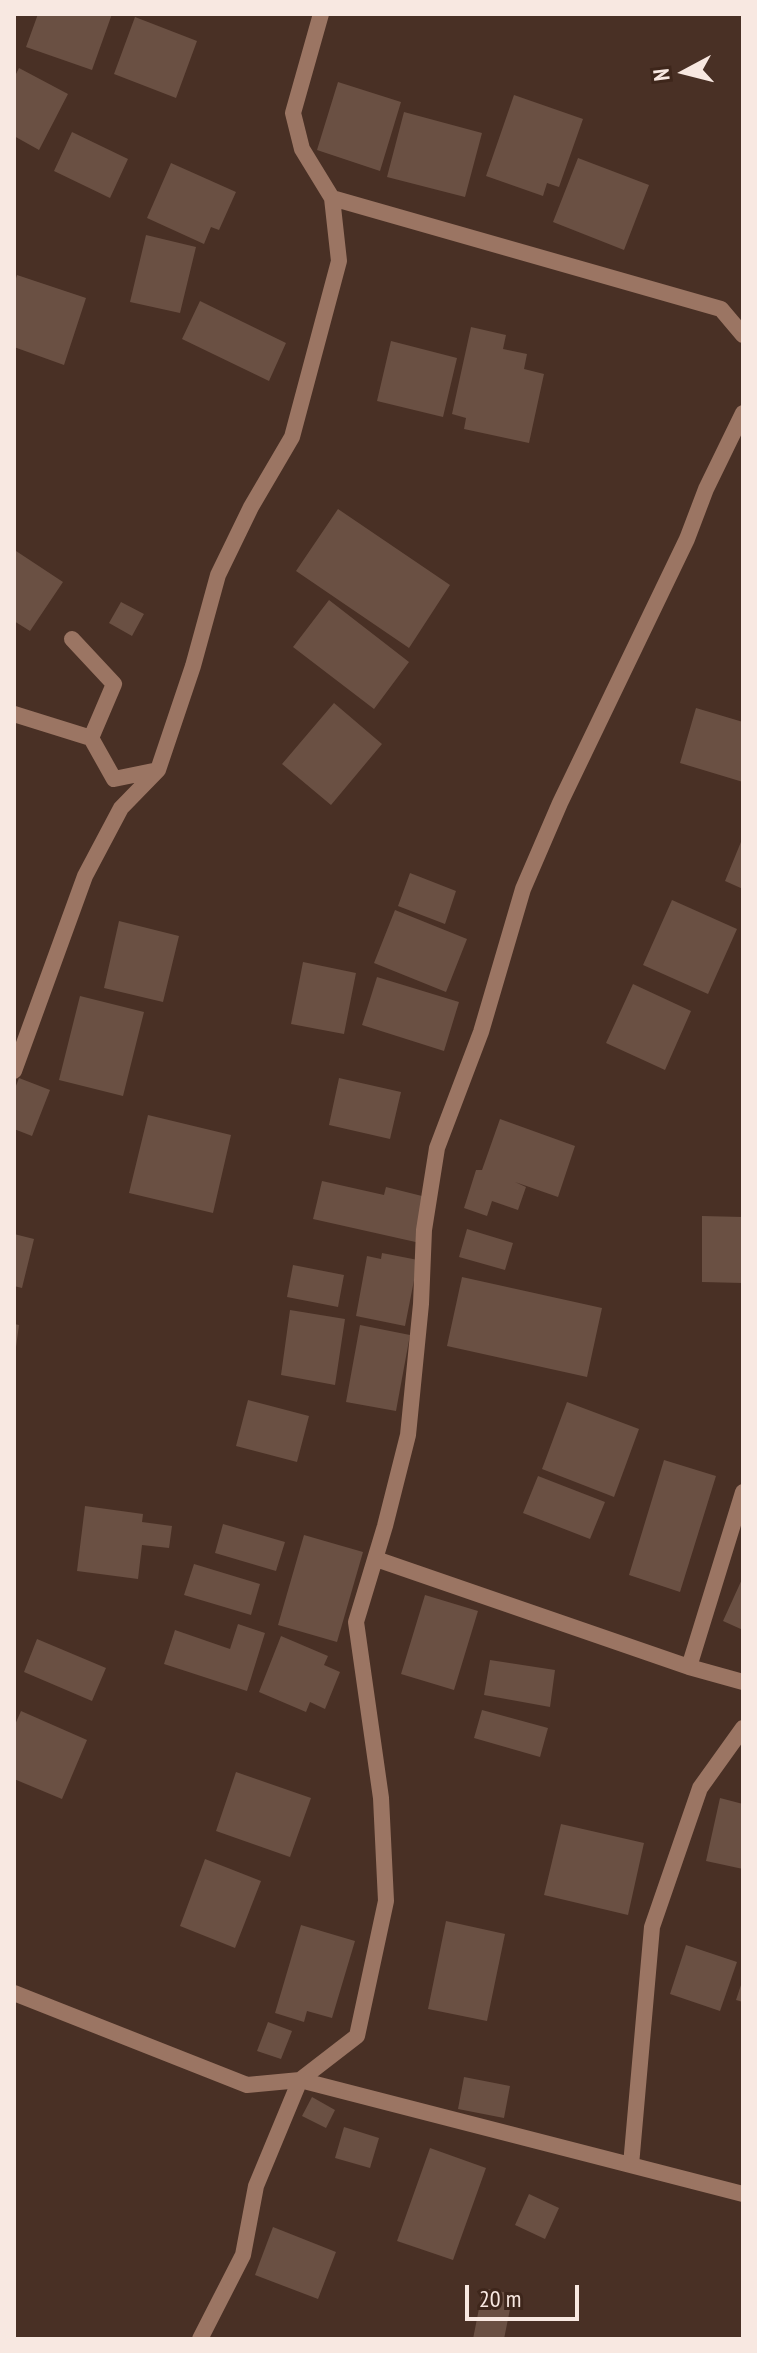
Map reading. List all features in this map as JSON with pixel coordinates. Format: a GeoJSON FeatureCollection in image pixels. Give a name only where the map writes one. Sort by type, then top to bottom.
{"type":"FeatureCollection","features":[{"type":"Feature","properties":{"kind":"street"},"geometry":{"type":"LineString","coordinates":[[14,1071],[85,876],[121,808],[158,770],[193,666],[218,575],[251,507],[292,437],[339,261],[332,198],[302,149],[293,113],[318,21],[303,14]]}},
{"type":"Feature","properties":{"kind":"street"},"geometry":{"type":"LineString","coordinates":[[332,198],[721,309],[743,312]]}},
{"type":"Feature","properties":{"kind":"street"},"geometry":{"type":"LineString","coordinates":[[721,309],[743,335]]}},
{"type":"Feature","properties":{"kind":"street"},"geometry":{"type":"LineString","coordinates":[[200,2339],[243,2255],[256,2186],[300,2080],[357,2036],[386,1901],[381,1798],[356,1622],[408,1435],[421,1304],[424,1230],[437,1148],[481,1032],[523,889],[560,803],[687,539],[706,489],[743,413]]}},
{"type":"Feature","properties":{"kind":"street"},"geometry":{"type":"LineString","coordinates":[[72,639],[114,684],[91,738]]}},
{"type":"Feature","properties":{"kind":"street"},"geometry":{"type":"LineString","coordinates":[[14,714],[91,738],[114,779],[158,770]]}},
{"type":"Feature","properties":{"kind":"street"},"geometry":{"type":"LineString","coordinates":[[689,1667],[743,1492]]}},
{"type":"Feature","properties":{"kind":"street"},"geometry":{"type":"LineString","coordinates":[[376,1559],[689,1667],[743,1682]]}},
{"type":"Feature","properties":{"kind":"street"},"geometry":{"type":"LineString","coordinates":[[631,2165],[652,1927],[700,1788],[743,1728]]}},
{"type":"Feature","properties":{"kind":"street"},"geometry":{"type":"LineString","coordinates":[[14,1993],[247,2085],[300,2080],[743,2194]]}},
{"type":"Feature","properties":{"kind":"street"},"geometry":{"type":"LineString","coordinates":[[188,2339],[243,2255]]}},
{"type":"Feature","properties":{"kind":"building"},"geometry":{"type":"Polygon","coordinates":[[[38,14],[112,14],[92,70],[26,47],[38,14]]]}},
{"type":"Feature","properties":{"kind":"building"},"geometry":{"type":"Polygon","coordinates":[[[135,17],[197,41],[176,98],[114,74],[135,17]]]}},
{"type":"Feature","properties":{"kind":"building"},"geometry":{"type":"Polygon","coordinates":[[[19,68],[68,94],[39,150],[14,136],[14,78],[19,68]]]}},
{"type":"Feature","properties":{"kind":"building"},"geometry":{"type":"Polygon","coordinates":[[[338,82],[401,102],[380,171],[317,150],[338,82]]]}},
{"type":"Feature","properties":{"kind":"building"},"geometry":{"type":"Polygon","coordinates":[[[514,95],[583,119],[559,187],[547,183],[543,196],[486,176],[514,95]]]}},
{"type":"Feature","properties":{"kind":"building"},"geometry":{"type":"Polygon","coordinates":[[[404,112],[482,133],[465,197],[387,177],[404,112]]]}},
{"type":"Feature","properties":{"kind":"building"},"geometry":{"type":"Polygon","coordinates":[[[72,132],[128,159],[110,198],[54,171],[72,132]]]}},
{"type":"Feature","properties":{"kind":"building"},"geometry":{"type":"Polygon","coordinates":[[[578,158],[649,185],[624,250],[553,222],[578,158]]]}},
{"type":"Feature","properties":{"kind":"building"},"geometry":{"type":"Polygon","coordinates":[[[171,163],[236,192],[219,230],[211,227],[204,244],[147,218],[171,163]]]}},
{"type":"Feature","properties":{"kind":"building"},"geometry":{"type":"Polygon","coordinates":[[[146,235],[196,247],[180,313],[130,302],[146,235]]]}},
{"type":"Feature","properties":{"kind":"building"},"geometry":{"type":"Polygon","coordinates":[[[17,275],[86,298],[64,365],[14,347],[14,285],[17,275]]]}},
{"type":"Feature","properties":{"kind":"building"},"geometry":{"type":"Polygon","coordinates":[[[200,301],[286,343],[269,381],[182,339],[200,301]]]}},
{"type":"Feature","properties":{"kind":"building"},"geometry":{"type":"Polygon","coordinates":[[[471,327],[506,335],[503,349],[527,354],[524,369],[544,374],[529,443],[464,429],[466,418],[452,414],[471,327]]]}},
{"type":"Feature","properties":{"kind":"building"},"geometry":{"type":"Polygon","coordinates":[[[391,341],[457,358],[443,417],[377,401],[391,341]]]}},
{"type":"Feature","properties":{"kind":"building"},"geometry":{"type":"Polygon","coordinates":[[[338,509],[450,585],[409,648],[296,571],[338,509]]]}},
{"type":"Feature","properties":{"kind":"building"},"geometry":{"type":"Polygon","coordinates":[[[16,551],[63,582],[30,631],[14,621],[16,551]]]}},
{"type":"Feature","properties":{"kind":"building"},"geometry":{"type":"Polygon","coordinates":[[[329,600],[409,662],[374,709],[293,647],[329,600]]]}},
{"type":"Feature","properties":{"kind":"building"},"geometry":{"type":"Polygon","coordinates":[[[121,602],[144,614],[132,636],[109,623],[121,602]]]}},
{"type":"Feature","properties":{"kind":"building"},"geometry":{"type":"Polygon","coordinates":[[[334,703],[382,744],[331,805],[282,764],[334,703]]]}},
{"type":"Feature","properties":{"kind":"building"},"geometry":{"type":"Polygon","coordinates":[[[696,708],[743,722],[743,782],[680,763],[696,708]]]}},
{"type":"Feature","properties":{"kind":"building"},"geometry":{"type":"Polygon","coordinates":[[[743,837],[743,889],[725,881],[743,837]]]}},
{"type":"Feature","properties":{"kind":"building"},"geometry":{"type":"Polygon","coordinates":[[[410,873],[456,891],[445,924],[398,906],[410,873]]]}},
{"type":"Feature","properties":{"kind":"building"},"geometry":{"type":"Polygon","coordinates":[[[672,900],[737,929],[708,994],[643,965],[672,900]]]}},
{"type":"Feature","properties":{"kind":"building"},"geometry":{"type":"Polygon","coordinates":[[[395,910],[467,939],[446,992],[374,963],[395,910]]]}},
{"type":"Feature","properties":{"kind":"building"},"geometry":{"type":"Polygon","coordinates":[[[119,921],[179,936],[163,1002],[104,988],[119,921]]]}},
{"type":"Feature","properties":{"kind":"building"},"geometry":{"type":"Polygon","coordinates":[[[303,962],[356,973],[344,1034],[291,1024],[303,962]]]}},
{"type":"Feature","properties":{"kind":"building"},"geometry":{"type":"Polygon","coordinates":[[[377,977],[459,1002],[444,1051],[362,1025],[377,977]]]}},
{"type":"Feature","properties":{"kind":"building"},"geometry":{"type":"Polygon","coordinates":[[[633,984],[691,1011],[665,1070],[606,1043],[633,984]]]}},
{"type":"Feature","properties":{"kind":"building"},"geometry":{"type":"Polygon","coordinates":[[[80,996],[144,1012],[123,1096],[59,1080],[80,996]]]}},
{"type":"Feature","properties":{"kind":"building"},"geometry":{"type":"Polygon","coordinates":[[[19,1078],[50,1090],[32,1136],[14,1129],[14,1091],[19,1078]]]}},
{"type":"Feature","properties":{"kind":"building"},"geometry":{"type":"Polygon","coordinates":[[[339,1078],[401,1092],[390,1139],[329,1125],[339,1078]]]}},
{"type":"Feature","properties":{"kind":"building"},"geometry":{"type":"Polygon","coordinates":[[[148,1115],[231,1135],[213,1213],[129,1193],[148,1115]]]}},
{"type":"Feature","properties":{"kind":"building"},"geometry":{"type":"Polygon","coordinates":[[[500,1119],[575,1146],[558,1197],[515,1182],[526,1187],[518,1210],[492,1201],[487,1216],[464,1208],[476,1170],[482,1170],[500,1119]]]}},
{"type":"Feature","properties":{"kind":"building"},"geometry":{"type":"Polygon","coordinates":[[[322,1181],[384,1195],[386,1187],[430,1198],[420,1243],[313,1219],[322,1181]]]}},
{"type":"Feature","properties":{"kind":"building"},"geometry":{"type":"Polygon","coordinates":[[[702,1216],[743,1217],[743,1283],[702,1282],[702,1216]]]}},
{"type":"Feature","properties":{"kind":"building"},"geometry":{"type":"Polygon","coordinates":[[[467,1229],[513,1243],[505,1270],[459,1257],[467,1229]]]}},
{"type":"Feature","properties":{"kind":"building"},"geometry":{"type":"Polygon","coordinates":[[[14,1234],[34,1239],[22,1288],[14,1286],[14,1234]]]}},
{"type":"Feature","properties":{"kind":"building"},"geometry":{"type":"Polygon","coordinates":[[[382,1253],[418,1260],[405,1326],[356,1316],[367,1256],[381,1259],[382,1253]]]}},
{"type":"Feature","properties":{"kind":"building"},"geometry":{"type":"Polygon","coordinates":[[[293,1265],[344,1275],[338,1307],[287,1297],[293,1265]]]}},
{"type":"Feature","properties":{"kind":"building"},"geometry":{"type":"Polygon","coordinates":[[[462,1277],[602,1308],[587,1377],[447,1346],[462,1277]]]}},
{"type":"Feature","properties":{"kind":"building"},"geometry":{"type":"Polygon","coordinates":[[[290,1310],[345,1319],[335,1385],[281,1375],[290,1310]]]}},
{"type":"Feature","properties":{"kind":"building"},"geometry":{"type":"Polygon","coordinates":[[[14,1324],[19,1325],[16,1347],[14,1347],[14,1324]]]}},
{"type":"Feature","properties":{"kind":"building"},"geometry":{"type":"Polygon","coordinates":[[[360,1325],[410,1335],[396,1411],[346,1402],[360,1325]]]}},
{"type":"Feature","properties":{"kind":"building"},"geometry":{"type":"Polygon","coordinates":[[[248,1400],[309,1416],[297,1462],[236,1446],[248,1400]]]}},
{"type":"Feature","properties":{"kind":"building"},"geometry":{"type":"Polygon","coordinates":[[[567,1402],[639,1429],[614,1497],[542,1469],[567,1402]]]}},
{"type":"Feature","properties":{"kind":"building"},"geometry":{"type":"Polygon","coordinates":[[[664,1460],[716,1476],[680,1592],[629,1575],[664,1460]]]}},
{"type":"Feature","properties":{"kind":"building"},"geometry":{"type":"Polygon","coordinates":[[[538,1476],[605,1502],[590,1539],[523,1513],[538,1476]]]}},
{"type":"Feature","properties":{"kind":"building"},"geometry":{"type":"Polygon","coordinates":[[[85,1506],[143,1514],[142,1522],[172,1526],[169,1548],[142,1545],[138,1579],[77,1571],[85,1506]]]}},
{"type":"Feature","properties":{"kind":"building"},"geometry":{"type":"Polygon","coordinates":[[[223,1524],[285,1542],[276,1571],[215,1553],[223,1524]]]}},
{"type":"Feature","properties":{"kind":"building"},"geometry":{"type":"Polygon","coordinates":[[[304,1535],[363,1552],[337,1642],[278,1625],[304,1535]]]}},
{"type":"Feature","properties":{"kind":"building"},"geometry":{"type":"Polygon","coordinates":[[[194,1564],[260,1584],[251,1615],[184,1595],[194,1564]]]}},
{"type":"Feature","properties":{"kind":"building"},"geometry":{"type":"Polygon","coordinates":[[[743,1577],[743,1630],[723,1621],[743,1577]]]}},
{"type":"Feature","properties":{"kind":"building"},"geometry":{"type":"Polygon","coordinates":[[[425,1595],[478,1611],[454,1690],[401,1674],[425,1595]]]}},
{"type":"Feature","properties":{"kind":"building"},"geometry":{"type":"Polygon","coordinates":[[[238,1624],[265,1633],[247,1691],[164,1664],[175,1630],[230,1649],[238,1624]]]}},
{"type":"Feature","properties":{"kind":"building"},"geometry":{"type":"Polygon","coordinates":[[[281,1636],[328,1656],[324,1665],[340,1672],[325,1709],[310,1702],[306,1712],[259,1692],[281,1636]]]}},
{"type":"Feature","properties":{"kind":"building"},"geometry":{"type":"Polygon","coordinates":[[[37,1639],[106,1668],[92,1701],[24,1672],[37,1639]]]}},
{"type":"Feature","properties":{"kind":"building"},"geometry":{"type":"Polygon","coordinates":[[[490,1660],[555,1670],[550,1707],[484,1695],[490,1660]]]}},
{"type":"Feature","properties":{"kind":"building"},"geometry":{"type":"Polygon","coordinates":[[[482,1710],[548,1728],[540,1757],[474,1738],[482,1710]]]}},
{"type":"Feature","properties":{"kind":"building"},"geometry":{"type":"Polygon","coordinates":[[[21,1711],[87,1740],[62,1799],[14,1779],[14,1727],[21,1711]]]}},
{"type":"Feature","properties":{"kind":"building"},"geometry":{"type":"Polygon","coordinates":[[[236,1772],[311,1798],[290,1857],[216,1831],[236,1772]]]}},
{"type":"Feature","properties":{"kind":"building"},"geometry":{"type":"Polygon","coordinates":[[[720,1798],[743,1804],[743,1869],[706,1861],[720,1798]]]}},
{"type":"Feature","properties":{"kind":"building"},"geometry":{"type":"Polygon","coordinates":[[[561,1824],[644,1843],[628,1915],[544,1895],[561,1824]]]}},
{"type":"Feature","properties":{"kind":"building"},"geometry":{"type":"Polygon","coordinates":[[[205,1859],[261,1881],[235,1948],[180,1926],[205,1859]]]}},
{"type":"Feature","properties":{"kind":"building"},"geometry":{"type":"Polygon","coordinates":[[[446,1921],[505,1934],[487,2021],[428,2009],[446,1921]]]}},
{"type":"Feature","properties":{"kind":"building"},"geometry":{"type":"Polygon","coordinates":[[[301,1925],[355,1941],[332,2018],[307,2011],[304,2022],[275,2013],[301,1925]]]}},
{"type":"Feature","properties":{"kind":"building"},"geometry":{"type":"Polygon","coordinates":[[[686,1945],[737,1962],[720,2011],[670,1994],[686,1945]]]}},
{"type":"Feature","properties":{"kind":"building"},"geometry":{"type":"Polygon","coordinates":[[[743,1982],[743,2002],[736,2000],[743,1982]]]}},
{"type":"Feature","properties":{"kind":"building"},"geometry":{"type":"Polygon","coordinates":[[[268,2022],[292,2031],[281,2059],[257,2051],[268,2022]]]}},
{"type":"Feature","properties":{"kind":"building"},"geometry":{"type":"Polygon","coordinates":[[[464,2077],[510,2086],[504,2118],[458,2109],[464,2077]]]}},
{"type":"Feature","properties":{"kind":"building"},"geometry":{"type":"Polygon","coordinates":[[[312,2097],[335,2110],[326,2128],[302,2116],[312,2097]]]}},
{"type":"Feature","properties":{"kind":"building"},"geometry":{"type":"Polygon","coordinates":[[[344,2127],[379,2138],[370,2168],[335,2158],[344,2127]]]}},
{"type":"Feature","properties":{"kind":"building"},"geometry":{"type":"Polygon","coordinates":[[[430,2148],[486,2168],[453,2260],[397,2241],[430,2148]]]}},
{"type":"Feature","properties":{"kind":"building"},"geometry":{"type":"Polygon","coordinates":[[[529,2194],[559,2208],[545,2239],[515,2225],[529,2194]]]}},
{"type":"Feature","properties":{"kind":"building"},"geometry":{"type":"Polygon","coordinates":[[[273,2227],[336,2252],[318,2299],[255,2275],[273,2227]]]}},
{"type":"Feature","properties":{"kind":"building"},"geometry":{"type":"Polygon","coordinates":[[[483,2288],[513,2294],[504,2339],[473,2339],[483,2288]]]}}]}
